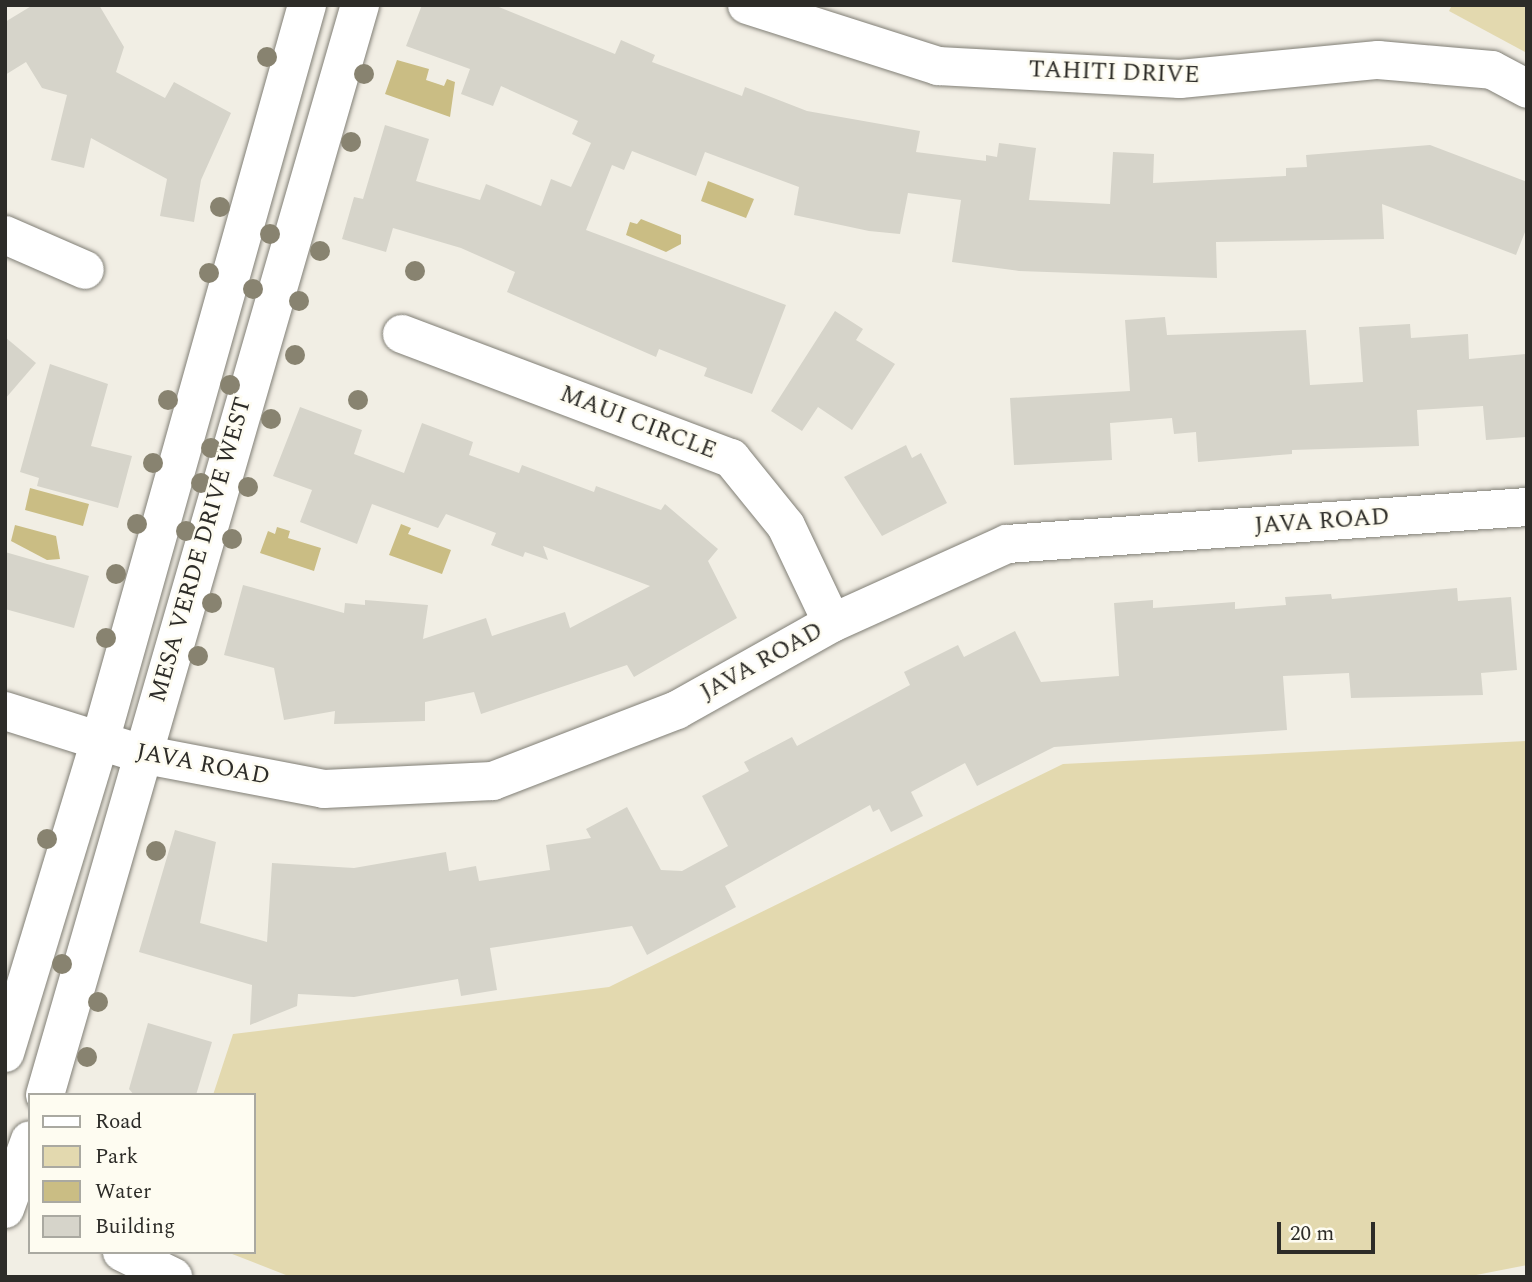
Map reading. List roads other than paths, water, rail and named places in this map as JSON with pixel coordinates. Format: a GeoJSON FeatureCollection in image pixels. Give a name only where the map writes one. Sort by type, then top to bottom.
{"type":"FeatureCollection","features":[{"type":"Feature","properties":{"kind":"street","name":"MESA VERDE DRIVE WEST"},"geometry":{"type":"LineString","coordinates":[[5,1053],[100,741],[307,5]]}},
{"type":"Feature","properties":{"kind":"street","name":"MESA VERDE DRIVE WEST"},"geometry":{"type":"LineString","coordinates":[[46,1093],[141,754],[360,5]]}},
{"type":"Feature","properties":{"kind":"street","name":"TAHITI DRIVE"},"geometry":{"type":"LineString","coordinates":[[747,5],[938,66],[1180,79],[1378,60],[1492,70],[1527,89]]}},
{"type":"Feature","properties":{"kind":"street"},"geometry":{"type":"LineString","coordinates":[[5,235],[85,270]]}},
{"type":"Feature","properties":{"kind":"street","name":"MAUI CIRCLE"},"geometry":{"type":"LineString","coordinates":[[402,334],[731,458],[786,526],[832,623]]}},
{"type":"Feature","properties":{"kind":"street","name":"JAVA ROAD"},"geometry":{"type":"LineString","coordinates":[[5,711],[141,754],[324,789],[493,781],[677,710],[832,623],[1007,544],[1527,507]]}},
{"type":"Feature","properties":{"kind":"street"},"geometry":{"type":"LineString","coordinates":[[12,1205],[28,1147]]}},
{"type":"Feature","properties":{"kind":"street"},"geometry":{"type":"LineString","coordinates":[[126,1254],[173,1277]]}},
{"type":"Feature","properties":{"kind":"water"},"geometry":{"type":"Polygon","coordinates":[[[397,60],[429,69],[426,80],[444,86],[447,79],[455,82],[450,117],[385,94],[397,60]]]}},
{"type":"Feature","properties":{"kind":"water"},"geometry":{"type":"Polygon","coordinates":[[[708,181],[754,199],[746,218],[701,201],[708,181]]]}},
{"type":"Feature","properties":{"kind":"water"},"geometry":{"type":"Polygon","coordinates":[[[641,219],[681,235],[681,244],[666,252],[626,235],[630,222],[637,224],[641,219]]]}},
{"type":"Feature","properties":{"kind":"water"},"geometry":{"type":"Polygon","coordinates":[[[30,488],[89,504],[83,526],[25,510],[30,488]]]}},
{"type":"Feature","properties":{"kind":"water"},"geometry":{"type":"Polygon","coordinates":[[[401,524],[411,528],[408,534],[451,550],[442,574],[389,555],[401,524]]]}},
{"type":"Feature","properties":{"kind":"water"},"geometry":{"type":"Polygon","coordinates":[[[15,525],[56,536],[60,559],[47,560],[11,541],[15,525]]]}},
{"type":"Feature","properties":{"kind":"water"},"geometry":{"type":"Polygon","coordinates":[[[277,527],[290,531],[288,538],[321,548],[314,571],[260,553],[268,531],[275,534],[277,527]]]}}]}
